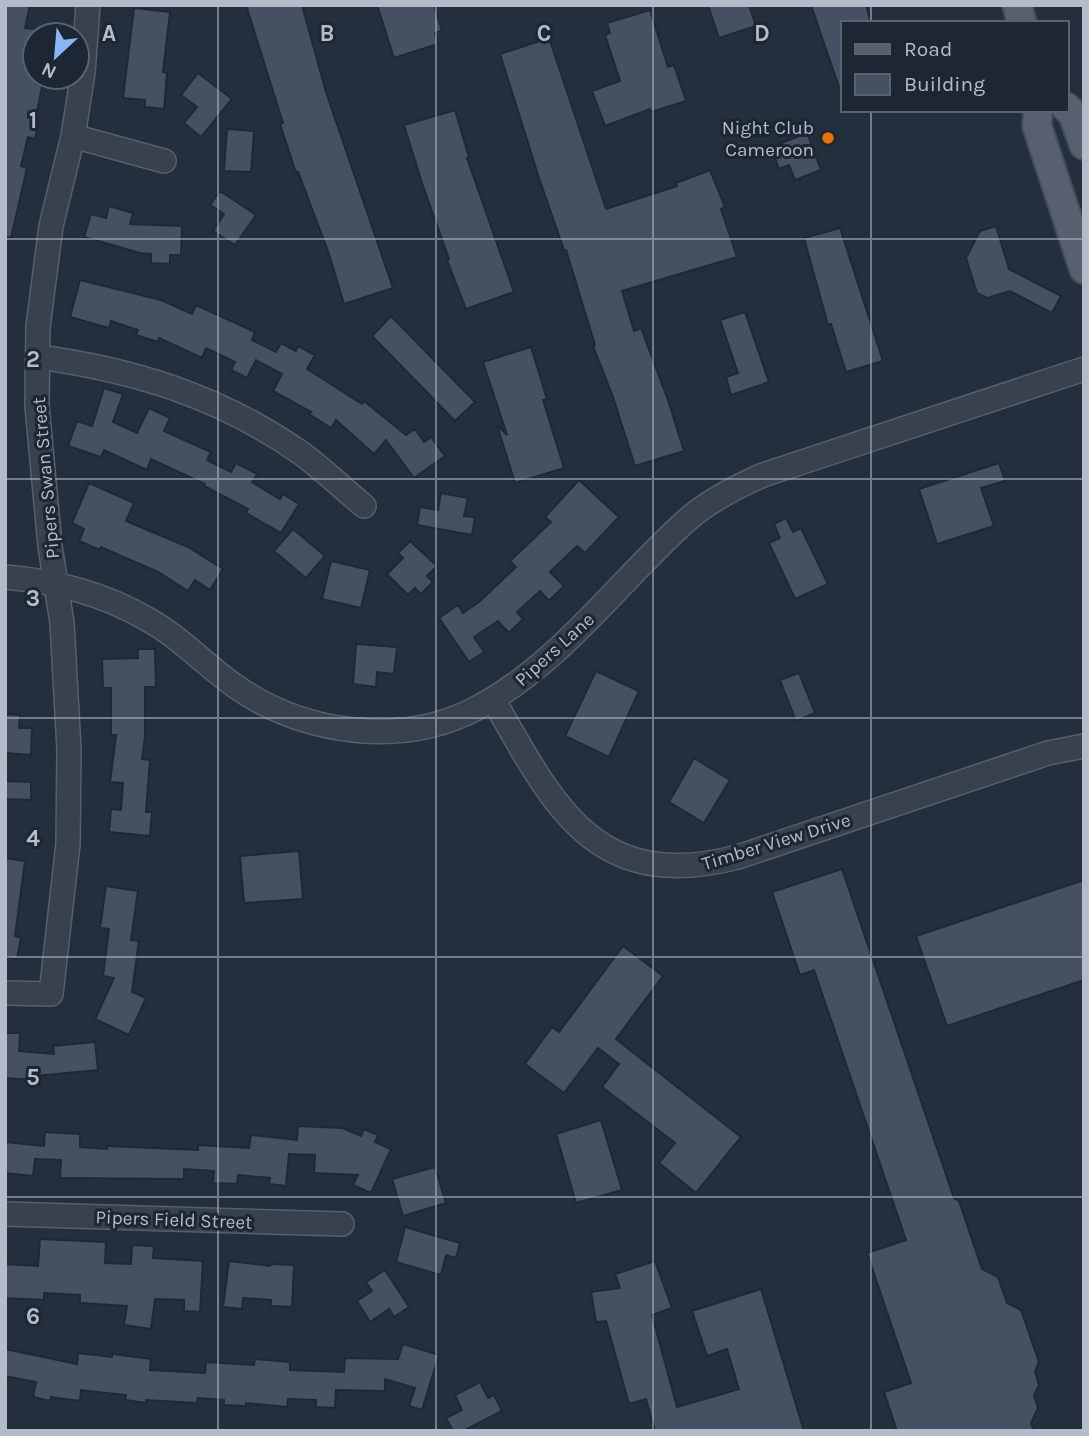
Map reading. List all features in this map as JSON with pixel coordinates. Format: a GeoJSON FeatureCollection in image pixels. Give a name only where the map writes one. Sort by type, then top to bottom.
{"type":"FeatureCollection","features":[{"type":"Feature","properties":{"kind":"main road"},"geometry":{"type":"LineString","coordinates":[[1068,109],[1073,114],[1084,145]]}},
{"type":"Feature","properties":{"kind":"main road"},"geometry":{"type":"LineString","coordinates":[[1038,112],[1037,126],[1084,269]]}},
{"type":"Feature","properties":{"kind":"street","name":"Pipers Swan Street"},"geometry":{"type":"LineString","coordinates":[[5,993],[51,994],[68,844],[69,750],[62,623],[55,584],[37,406],[38,327],[51,226],[73,136],[83,73],[88,5]]}},
{"type":"Feature","properties":{"kind":"street"},"geometry":{"type":"LineString","coordinates":[[73,136],[164,162]]}},
{"type":"Feature","properties":{"kind":"street"},"geometry":{"type":"LineString","coordinates":[[39,357],[93,365],[148,378],[201,397],[252,422],[300,452],[364,506]]}},
{"type":"Feature","properties":{"kind":"street","name":"Pipers Lane"},"geometry":{"type":"LineString","coordinates":[[5,577],[55,584],[105,599],[146,618],[174,636],[227,680],[280,712],[316,724],[351,731],[408,729],[454,719],[494,699],[534,670],[688,520],[738,486],[763,474],[1084,369]]}},
{"type":"Feature","properties":{"kind":"street","name":"Timber View Drive"},"geometry":{"type":"LineString","coordinates":[[494,699],[543,785],[578,827],[596,841],[619,853],[646,862],[673,866],[698,866],[738,857],[1048,752],[1084,746]]}},
{"type":"Feature","properties":{"kind":"street","name":"Pipers Field Street"},"geometry":{"type":"LineString","coordinates":[[5,1214],[342,1224]]}},
{"type":"Feature","properties":{"kind":"building"},"geometry":{"type":"Polygon","coordinates":[[[5,5],[30,5],[27,21],[21,21],[21,91],[41,91],[35,121],[39,122],[35,139],[28,137],[21,166],[27,168],[11,238],[5,237],[5,5]]]}},
{"type":"Feature","properties":{"kind":"building"},"geometry":{"type":"Polygon","coordinates":[[[246,5],[302,5],[326,92],[393,288],[344,304],[328,251],[298,172],[296,173],[246,5]]]}},
{"type":"Feature","properties":{"kind":"building"},"geometry":{"type":"Polygon","coordinates":[[[377,5],[434,5],[442,31],[435,33],[438,44],[394,58],[377,5]]]}},
{"type":"Feature","properties":{"kind":"building"},"geometry":{"type":"Polygon","coordinates":[[[708,5],[749,5],[756,26],[719,38],[708,5]]]}},
{"type":"Feature","properties":{"kind":"building"},"geometry":{"type":"Polygon","coordinates":[[[811,5],[866,5],[870,21],[841,21],[840,90],[811,5]]]}},
{"type":"Feature","properties":{"kind":"building"},"geometry":{"type":"Polygon","coordinates":[[[134,8],[170,12],[163,72],[167,73],[164,109],[145,107],[145,100],[123,98],[134,8]]]}},
{"type":"Feature","properties":{"kind":"building"},"geometry":{"type":"Polygon","coordinates":[[[650,10],[668,67],[674,65],[686,101],[651,112],[650,109],[605,126],[592,91],[620,81],[605,35],[610,33],[607,23],[650,10]]]}},
{"type":"Feature","properties":{"kind":"building"},"geometry":{"type":"Polygon","coordinates":[[[549,38],[606,209],[677,186],[676,183],[710,170],[725,207],[721,209],[737,257],[622,291],[634,331],[641,328],[684,451],[635,466],[593,346],[595,345],[566,250],[539,178],[500,54],[549,38]]]}},
{"type":"Feature","properties":{"kind":"building"},"geometry":{"type":"Polygon","coordinates":[[[198,73],[232,99],[201,137],[184,123],[197,107],[181,95],[198,73]]]}},
{"type":"Feature","properties":{"kind":"building"},"geometry":{"type":"Polygon","coordinates":[[[455,110],[469,157],[467,158],[514,292],[466,309],[447,260],[449,259],[404,125],[455,110]]]}},
{"type":"Feature","properties":{"kind":"building"},"geometry":{"type":"Polygon","coordinates":[[[227,129],[254,131],[251,172],[224,171],[227,129]]]}},
{"type":"Feature","properties":{"kind":"building"},"geometry":{"type":"Polygon","coordinates":[[[807,133],[821,170],[795,180],[789,165],[779,169],[771,147],[807,133]]]}},
{"type":"Feature","properties":{"kind":"building"},"geometry":{"type":"Polygon","coordinates":[[[220,191],[256,215],[235,245],[213,231],[224,214],[210,205],[220,191]]]}},
{"type":"Feature","properties":{"kind":"building"},"geometry":{"type":"Polygon","coordinates":[[[109,206],[133,213],[130,224],[182,226],[181,255],[170,255],[170,264],[151,263],[151,254],[84,237],[91,214],[106,218],[109,206]]]}},
{"type":"Feature","properties":{"kind":"building"},"geometry":{"type":"Polygon","coordinates":[[[996,226],[1009,269],[1061,296],[1052,313],[1010,291],[987,298],[977,293],[966,258],[980,231],[996,226]]]}},
{"type":"Feature","properties":{"kind":"building"},"geometry":{"type":"Polygon","coordinates":[[[840,228],[883,361],[846,372],[831,324],[828,325],[804,238],[840,228]]]}},
{"type":"Feature","properties":{"kind":"building"},"geometry":{"type":"Polygon","coordinates":[[[80,280],[161,300],[192,314],[196,305],[255,332],[252,340],[276,352],[281,343],[296,351],[298,346],[315,355],[307,369],[362,404],[364,401],[406,435],[415,429],[424,442],[431,437],[445,456],[414,478],[386,440],[374,454],[336,420],[331,428],[309,414],[311,412],[273,391],[282,374],[256,360],[247,378],[231,370],[235,362],[206,348],[202,358],[159,338],[158,342],[136,335],[138,330],[111,321],[109,328],[70,317],[80,280]]]}},
{"type":"Feature","properties":{"kind":"building"},"geometry":{"type":"Polygon","coordinates":[[[745,312],[769,382],[731,395],[726,377],[738,373],[720,320],[745,312]]]}},
{"type":"Feature","properties":{"kind":"building"},"geometry":{"type":"Polygon","coordinates":[[[391,316],[475,402],[455,421],[372,336],[391,316]]]}},
{"type":"Feature","properties":{"kind":"building"},"geometry":{"type":"Polygon","coordinates":[[[531,347],[547,399],[543,400],[564,468],[515,483],[497,425],[507,435],[483,362],[531,347]]]}},
{"type":"Feature","properties":{"kind":"building"},"geometry":{"type":"Polygon","coordinates":[[[104,388],[123,394],[113,422],[137,433],[149,408],[170,418],[164,431],[211,452],[207,460],[231,472],[236,463],[257,474],[252,482],[280,499],[283,494],[299,504],[281,533],[246,513],[248,509],[204,486],[205,484],[151,459],[147,470],[104,450],[101,457],[68,446],[77,421],[92,426],[104,388]]]}},
{"type":"Feature","properties":{"kind":"building"},"geometry":{"type":"Polygon","coordinates":[[[999,463],[1005,481],[981,488],[994,526],[937,544],[919,489],[999,463]]]}},
{"type":"Feature","properties":{"kind":"building"},"geometry":{"type":"Polygon","coordinates":[[[579,480],[619,517],[585,553],[577,546],[550,572],[564,586],[549,601],[540,591],[517,612],[523,619],[509,633],[498,621],[474,637],[484,652],[469,662],[439,618],[458,605],[463,613],[516,567],[510,561],[551,522],[545,517],[579,480]]]}},
{"type":"Feature","properties":{"kind":"building"},"geometry":{"type":"Polygon","coordinates":[[[89,483],[134,503],[126,521],[188,547],[223,569],[210,590],[195,580],[188,591],[158,572],[101,547],[100,550],[79,541],[84,529],[72,523],[89,483]]]}},
{"type":"Feature","properties":{"kind":"building"},"geometry":{"type":"Polygon","coordinates":[[[441,493],[468,498],[464,516],[475,517],[472,535],[417,525],[420,507],[438,510],[441,493]]]}},
{"type":"Feature","properties":{"kind":"building"},"geometry":{"type":"Polygon","coordinates":[[[786,518],[793,532],[801,528],[828,584],[795,599],[769,543],[780,538],[774,524],[786,518]]]}},
{"type":"Feature","properties":{"kind":"building"},"geometry":{"type":"Polygon","coordinates":[[[293,529],[325,556],[306,578],[274,551],[293,529]]]}},
{"type":"Feature","properties":{"kind":"building"},"geometry":{"type":"Polygon","coordinates":[[[410,541],[437,566],[427,576],[433,582],[421,594],[415,588],[408,595],[387,574],[403,558],[398,553],[410,541]]]}},
{"type":"Feature","properties":{"kind":"building"},"geometry":{"type":"Polygon","coordinates":[[[331,561],[370,570],[361,608],[322,599],[331,561]]]}},
{"type":"Feature","properties":{"kind":"building"},"geometry":{"type":"Polygon","coordinates":[[[356,644],[397,647],[394,674],[377,672],[376,687],[353,684],[356,644]]]}},
{"type":"Feature","properties":{"kind":"building"},"geometry":{"type":"Polygon","coordinates":[[[138,649],[155,649],[156,687],[145,687],[142,759],[150,760],[146,812],[152,812],[150,836],[109,832],[111,809],[121,810],[123,783],[110,782],[116,735],[111,735],[111,688],[103,688],[102,659],[138,658],[138,649]]]}},
{"type":"Feature","properties":{"kind":"building"},"geometry":{"type":"Polygon","coordinates":[[[596,671],[639,691],[609,757],[565,736],[596,671]]]}},
{"type":"Feature","properties":{"kind":"building"},"geometry":{"type":"Polygon","coordinates":[[[799,673],[815,713],[796,721],[780,680],[799,673]]]}},
{"type":"Feature","properties":{"kind":"building"},"geometry":{"type":"Polygon","coordinates":[[[5,714],[20,715],[19,728],[32,728],[31,755],[5,753],[5,714]]]}},
{"type":"Feature","properties":{"kind":"building"},"geometry":{"type":"Polygon","coordinates":[[[694,758],[730,780],[704,823],[669,802],[694,758]]]}},
{"type":"Feature","properties":{"kind":"building"},"geometry":{"type":"Polygon","coordinates":[[[5,781],[31,782],[31,800],[5,799],[5,781]]]}},
{"type":"Feature","properties":{"kind":"building"},"geometry":{"type":"Polygon","coordinates":[[[299,851],[303,899],[244,903],[240,856],[299,851]]]}},
{"type":"Feature","properties":{"kind":"building"},"geometry":{"type":"Polygon","coordinates":[[[5,858],[25,861],[15,936],[21,938],[17,959],[5,957],[5,858]]]}},
{"type":"Feature","properties":{"kind":"building"},"geometry":{"type":"Polygon","coordinates":[[[842,869],[954,1198],[959,1201],[982,1269],[998,1277],[1007,1303],[1021,1310],[1039,1362],[1035,1371],[1039,1385],[1034,1395],[1038,1408],[1031,1423],[1034,1431],[897,1431],[884,1392],[911,1383],[867,1253],[906,1240],[814,970],[800,975],[772,892],[842,869]]]}},
{"type":"Feature","properties":{"kind":"building"},"geometry":{"type":"Polygon","coordinates":[[[1084,880],[1084,980],[947,1026],[916,936],[1084,880]]]}},
{"type":"Feature","properties":{"kind":"building"},"geometry":{"type":"Polygon","coordinates":[[[106,886],[138,891],[131,940],[139,941],[132,992],[146,998],[129,1035],[95,1019],[114,978],[103,976],[109,929],[100,928],[106,886]]]}},
{"type":"Feature","properties":{"kind":"building"},"geometry":{"type":"Polygon","coordinates":[[[623,946],[663,976],[616,1039],[741,1137],[696,1193],[659,1163],[675,1143],[602,1087],[619,1064],[598,1048],[564,1093],[525,1064],[552,1027],[559,1032],[623,946]]]}},
{"type":"Feature","properties":{"kind":"building"},"geometry":{"type":"Polygon","coordinates":[[[5,1033],[20,1033],[19,1051],[54,1054],[53,1046],[95,1042],[98,1070],[36,1076],[35,1080],[5,1078],[5,1033]]]}},
{"type":"Feature","properties":{"kind":"building"},"geometry":{"type":"Polygon","coordinates":[[[601,1120],[622,1190],[576,1203],[556,1134],[601,1120]]]}},
{"type":"Feature","properties":{"kind":"building"},"geometry":{"type":"Polygon","coordinates":[[[298,1126],[343,1128],[361,1136],[364,1129],[378,1135],[375,1142],[391,1149],[371,1193],[353,1185],[358,1175],[314,1173],[315,1155],[289,1154],[286,1186],[269,1184],[270,1178],[238,1175],[237,1184],[213,1183],[214,1171],[184,1169],[184,1179],[60,1178],[61,1160],[35,1159],[33,1176],[5,1173],[5,1142],[44,1146],[45,1132],[80,1134],[80,1147],[198,1150],[198,1145],[249,1148],[251,1135],[297,1140],[298,1126]]]}},
{"type":"Feature","properties":{"kind":"building"},"geometry":{"type":"Polygon","coordinates":[[[435,1167],[446,1203],[403,1216],[392,1179],[435,1167]]]}},
{"type":"Feature","properties":{"kind":"building"},"geometry":{"type":"Polygon","coordinates":[[[405,1227],[460,1243],[456,1258],[446,1255],[441,1275],[396,1262],[405,1227]]]}},
{"type":"Feature","properties":{"kind":"building"},"geometry":{"type":"Polygon","coordinates":[[[40,1239],[106,1242],[105,1263],[131,1264],[132,1245],[154,1246],[153,1258],[203,1261],[200,1312],[184,1311],[184,1300],[155,1299],[151,1329],[124,1325],[127,1306],[80,1303],[80,1295],[44,1293],[44,1300],[5,1298],[5,1264],[38,1266],[40,1239]]]}},
{"type":"Feature","properties":{"kind":"building"},"geometry":{"type":"Polygon","coordinates":[[[229,1261],[270,1266],[294,1265],[292,1307],[271,1306],[271,1300],[243,1298],[242,1309],[223,1307],[229,1261]]]}},
{"type":"Feature","properties":{"kind":"building"},"geometry":{"type":"Polygon","coordinates":[[[655,1261],[672,1308],[652,1315],[677,1407],[739,1389],[727,1349],[707,1356],[692,1311],[761,1289],[804,1431],[655,1431],[646,1399],[629,1404],[606,1321],[596,1322],[591,1292],[620,1288],[615,1274],[655,1261]]]}},
{"type":"Feature","properties":{"kind":"building"},"geometry":{"type":"Polygon","coordinates":[[[385,1270],[409,1307],[394,1317],[389,1309],[370,1322],[357,1301],[372,1291],[366,1282],[385,1270]]]}},
{"type":"Feature","properties":{"kind":"building"},"geometry":{"type":"Polygon","coordinates":[[[403,1344],[439,1355],[422,1410],[409,1406],[415,1388],[385,1379],[385,1391],[336,1390],[335,1408],[316,1407],[316,1400],[288,1399],[287,1407],[246,1403],[246,1406],[224,1405],[224,1400],[198,1398],[197,1403],[146,1400],[146,1403],[125,1400],[126,1395],[81,1390],[80,1401],[51,1397],[50,1401],[33,1397],[36,1382],[5,1376],[5,1349],[77,1364],[78,1353],[151,1359],[150,1370],[205,1373],[206,1362],[254,1365],[255,1359],[290,1362],[290,1370],[344,1372],[345,1358],[398,1359],[403,1344]]]}},
{"type":"Feature","properties":{"kind":"building"},"geometry":{"type":"Polygon","coordinates":[[[480,1382],[488,1398],[494,1395],[502,1411],[463,1431],[453,1431],[446,1418],[462,1410],[455,1395],[480,1382]]]}},
{"type":"Feature","properties":{"kind":"place","name":"Night Club Cameroon"},"geometry":{"type":"Point","coordinates":[828,138]}}]}
